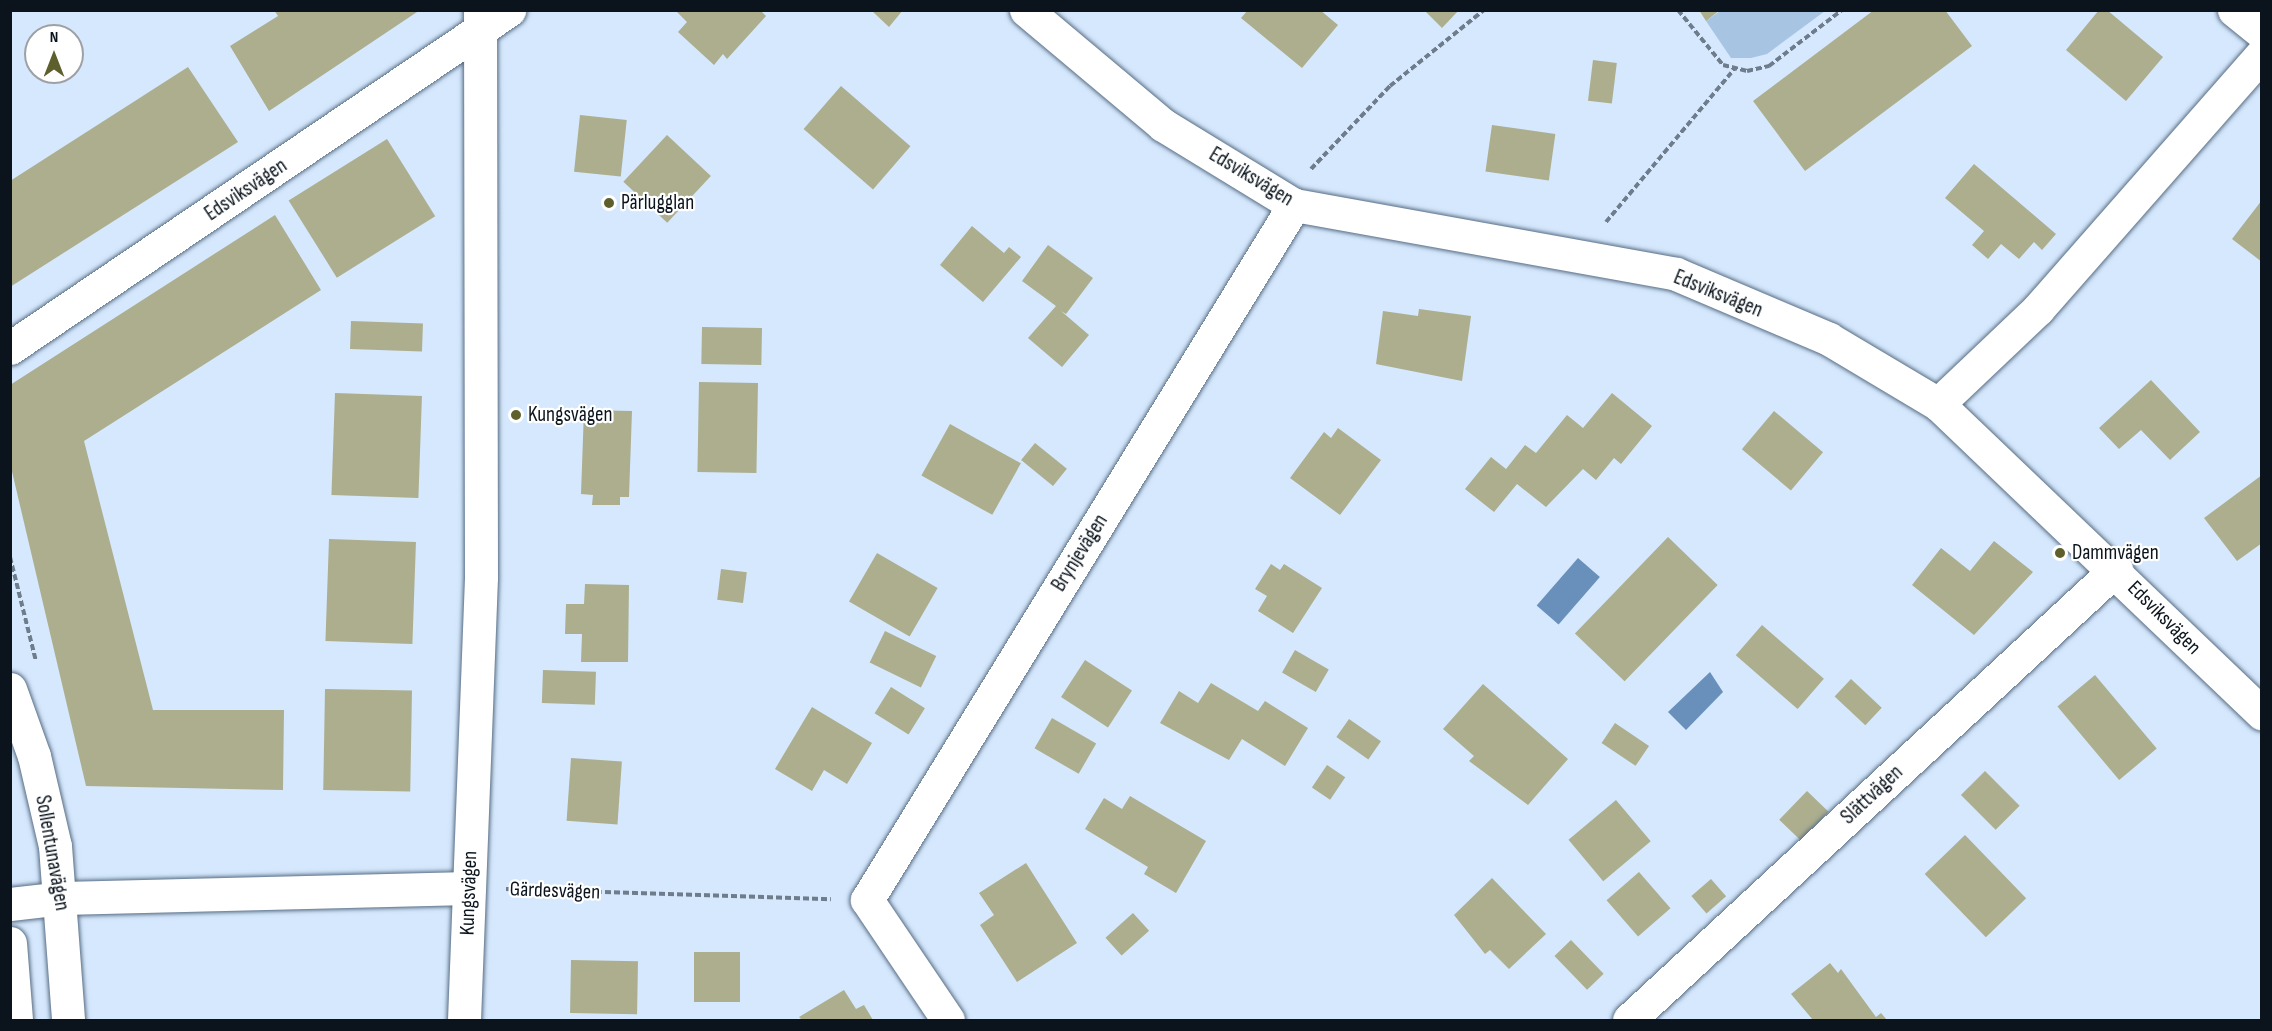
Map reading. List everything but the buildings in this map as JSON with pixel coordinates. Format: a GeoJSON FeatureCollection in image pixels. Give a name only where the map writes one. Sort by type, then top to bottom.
{"type":"FeatureCollection","features":[{"type":"Feature","properties":{"kind":"street","name":"Edsviksvägen"},"geometry":{"type":"LineString","coordinates":[[10,348],[481,21],[509,10]]}},
{"type":"Feature","properties":{"kind":"street","name":"Edsviksvägen"},"geometry":{"type":"LineString","coordinates":[[1026,10],[1163,125],[1294,205],[1676,274],[1829,339],[1938,404],[2116,569],[2262,714]]}},
{"type":"Feature","properties":{"kind":"street"},"geometry":{"type":"LineString","coordinates":[[2234,10],[2262,33]]}},
{"type":"Feature","properties":{"kind":"street","name":"Kungsvägen"},"geometry":{"type":"LineString","coordinates":[[464,1020],[481,577],[481,21]]}},
{"type":"Feature","properties":{"kind":"street"},"geometry":{"type":"LineString","coordinates":[[1938,404],[2038,309],[2262,54]]}},
{"type":"Feature","properties":{"kind":"street","name":"Brynjevägen"},"geometry":{"type":"LineString","coordinates":[[867,900],[1294,205]]}},
{"type":"Feature","properties":{"kind":"street","name":"Slättvägen"},"geometry":{"type":"LineString","coordinates":[[1629,1020],[2116,569]]}},
{"type":"Feature","properties":{"kind":"street","name":"Sollentunavägen"},"geometry":{"type":"LineString","coordinates":[[10,689],[34,756],[62,898],[68,1020]]}},
{"type":"Feature","properties":{"kind":"street"},"geometry":{"type":"LineString","coordinates":[[10,904],[62,898],[469,888]]}},
{"type":"Feature","properties":{"kind":"street"},"geometry":{"type":"LineString","coordinates":[[867,900],[948,1020]]}},
{"type":"Feature","properties":{"kind":"street"},"geometry":{"type":"LineString","coordinates":[[10,943],[16,1020]]}},
{"type":"Feature","properties":{"kind":"path"},"geometry":{"type":"LineString","coordinates":[[1305,175],[1390,86],[1484,10]]}},
{"type":"Feature","properties":{"kind":"path"},"geometry":{"type":"LineString","coordinates":[[1678,10],[1723,65],[1734,68],[1769,66],[1842,10]]}},
{"type":"Feature","properties":{"kind":"path"},"geometry":{"type":"LineString","coordinates":[[1600,230],[1734,68]]}},
{"type":"Feature","properties":{"kind":"path","name":"Gärdesvägen"},"geometry":{"type":"LineString","coordinates":[[469,888],[867,900]]}},
{"type":"Feature","properties":{"kind":"shaded area"},"geometry":{"type":"Polygon","coordinates":[[[1720,11],[1825,11],[1767,54],[1751,58],[1731,58],[1706,21],[1720,11]]]}},
{"type":"Feature","properties":{"kind":"shaded area"},"geometry":{"type":"Polygon","coordinates":[[[1578,558],[1600,577],[1559,625],[1537,606],[1578,558]]]}},
{"type":"Feature","properties":{"kind":"shaded area"},"geometry":{"type":"Polygon","coordinates":[[[1710,672],[1723,692],[1686,730],[1668,712],[1710,672]]]}},
{"type":"Feature","properties":{"kind":"place","name":"Pärlugglan"},"geometry":{"type":"Point","coordinates":[609,203]}},
{"type":"Feature","properties":{"kind":"place","name":"Kungsvägen"},"geometry":{"type":"Point","coordinates":[516,415]}},
{"type":"Feature","properties":{"kind":"place","name":"Dammvägen"},"geometry":{"type":"Point","coordinates":[2060,553]}}]}
